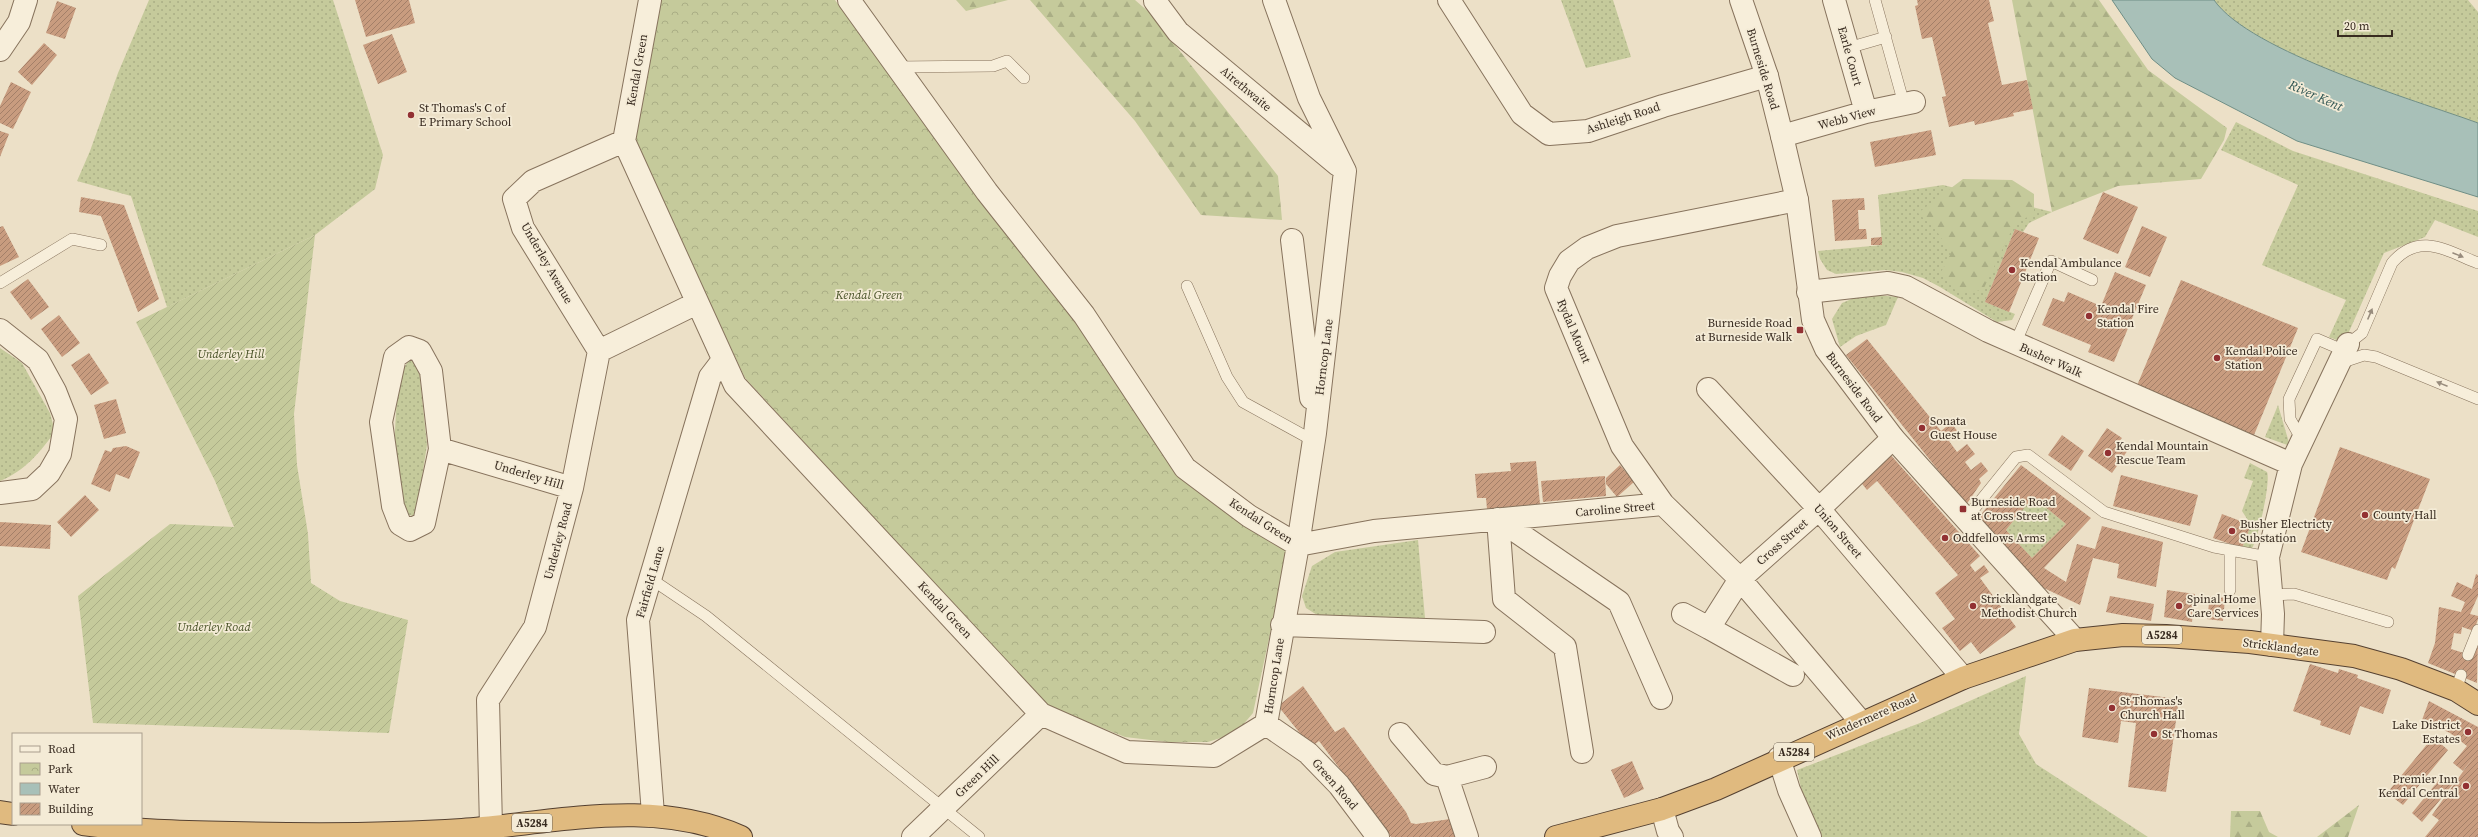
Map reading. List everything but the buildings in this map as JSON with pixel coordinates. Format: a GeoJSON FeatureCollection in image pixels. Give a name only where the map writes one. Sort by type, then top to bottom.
{"type":"FeatureCollection","features":[{"type":"Feature","properties":{"kind":"highway","name":"Stricklandgate"},"geometry":{"type":"LineString","coordinates":[[2075,640],[2123,635],[2166,636],[2272,645],[2354,656],[2459,683],[2478,704]]}},
{"type":"Feature","properties":{"kind":"highway","name":"Windermere Road"},"geometry":{"type":"LineString","coordinates":[[1556,837],[1662,809],[1716,788],[1779,758],[1963,678],[2075,640]]}},
{"type":"Feature","properties":{"kind":"highway"},"geometry":{"type":"LineString","coordinates":[[0,812],[12,814]]}},
{"type":"Feature","properties":{"kind":"highway","name":"A5284"},"geometry":{"type":"LineString","coordinates":[[94,825],[230,835],[300,835],[491,827],[574,818],[653,814],[688,820],[739,837]]}},
{"type":"Feature","properties":{"kind":"street"},"geometry":{"type":"LineString","coordinates":[[0,50],[19,22],[26,0]]}},
{"type":"Feature","properties":{"kind":"street","name":"Kendal Green"},"geometry":{"type":"LineString","coordinates":[[650,0],[624,141],[734,385],[1041,714],[1127,752],[1214,756],[1266,724]]}},
{"type":"Feature","properties":{"kind":"street","name":"Kendal Green"},"geometry":{"type":"LineString","coordinates":[[849,0],[987,192],[1084,315],[1184,468],[1249,516],[1298,545]]}},
{"type":"Feature","properties":{"kind":"street","name":"Ashleigh Road"},"geometry":{"type":"LineString","coordinates":[[1449,0],[1522,114],[1549,134],[1588,131],[1663,106],[1767,76]]}},
{"type":"Feature","properties":{"kind":"street","name":"Burneside Road"},"geometry":{"type":"LineString","coordinates":[[1741,0],[1767,76],[1782,136],[1797,200],[1808,292],[1813,320],[1826,349],[1893,438],[1965,520],[2075,640]]}},
{"type":"Feature","properties":{"kind":"street","name":"Earle Court"},"geometry":{"type":"LineString","coordinates":[[1834,0],[1866,112]]}},
{"type":"Feature","properties":{"kind":"street","name":"Airethwaite"},"geometry":{"type":"LineString","coordinates":[[1155,1],[1178,32],[1345,171]]}},
{"type":"Feature","properties":{"kind":"street"},"geometry":{"type":"LineString","coordinates":[[1270,1],[1309,98],[1345,171]]}},
{"type":"Feature","properties":{"kind":"street","name":"Webb View"},"geometry":{"type":"LineString","coordinates":[[1782,136],[1866,112],[1909,103]]}},
{"type":"Feature","properties":{"kind":"street","name":"Underley Avenue"},"geometry":{"type":"LineString","coordinates":[[599,351],[524,228],[514,200],[533,181],[624,141]]}},
{"type":"Feature","properties":{"kind":"street","name":"Horncop Lane"},"geometry":{"type":"LineString","coordinates":[[1266,724],[1282,625],[1298,545],[1315,437],[1345,171]]}},
{"type":"Feature","properties":{"kind":"street","name":"Rydal Mount"},"geometry":{"type":"LineString","coordinates":[[1663,504],[1622,446],[1556,288],[1560,276],[1568,261],[1587,248],[1617,236],[1797,200]]}},
{"type":"Feature","properties":{"kind":"street"},"geometry":{"type":"LineString","coordinates":[[1292,240],[1315,437]]}},
{"type":"Feature","properties":{"kind":"street","name":"Busher Walk"},"geometry":{"type":"LineString","coordinates":[[1808,292],[1888,283],[1906,287],[2015,344],[2291,464]]}},
{"type":"Feature","properties":{"kind":"street"},"geometry":{"type":"LineString","coordinates":[[599,351],[697,303]]}},
{"type":"Feature","properties":{"kind":"street"},"geometry":{"type":"LineString","coordinates":[[0,330],[38,360],[55,391],[66,419],[60,454],[50,474],[32,489],[0,493]]}},
{"type":"Feature","properties":{"kind":"street"},"geometry":{"type":"LineString","coordinates":[[409,347],[420,351],[431,371],[440,449],[424,522],[410,530],[400,524],[393,506],[382,422],[395,358],[409,347]]}},
{"type":"Feature","properties":{"kind":"street","name":"Underley Road"},"geometry":{"type":"LineString","coordinates":[[491,827],[488,700],[535,627],[572,488],[599,351]]}},
{"type":"Feature","properties":{"kind":"street"},"geometry":{"type":"LineString","coordinates":[[2272,645],[2272,595],[2268,557],[2291,464],[2343,353]]}},
{"type":"Feature","properties":{"kind":"street","name":"Fairfield Lane"},"geometry":{"type":"LineString","coordinates":[[653,814],[638,620],[710,377],[723,360]]}},
{"type":"Feature","properties":{"kind":"street","name":"Union Street"},"geometry":{"type":"LineString","coordinates":[[1708,389],[1819,509],[1963,678]]}},
{"type":"Feature","properties":{"kind":"street","name":"Cross Street"},"geometry":{"type":"LineString","coordinates":[[1708,628],[1740,579],[1819,509],[1893,438]]}},
{"type":"Feature","properties":{"kind":"street","name":"Underley Hill"},"geometry":{"type":"LineString","coordinates":[[440,449],[572,488]]}},
{"type":"Feature","properties":{"kind":"street","name":"Caroline Street"},"geometry":{"type":"LineString","coordinates":[[1298,545],[1374,531],[1663,504],[1740,579],[1861,722]]}},
{"type":"Feature","properties":{"kind":"street"},"geometry":{"type":"LineString","coordinates":[[1498,520],[1619,602],[1662,698]]}},
{"type":"Feature","properties":{"kind":"street"},"geometry":{"type":"LineString","coordinates":[[1498,520],[1504,599],[1565,647],[1582,752]]}},
{"type":"Feature","properties":{"kind":"street"},"geometry":{"type":"LineString","coordinates":[[1683,614],[1793,675]]}},
{"type":"Feature","properties":{"kind":"street"},"geometry":{"type":"LineString","coordinates":[[1282,625],[1484,632]]}},
{"type":"Feature","properties":{"kind":"street","name":"Green Hill"},"geometry":{"type":"LineString","coordinates":[[913,837],[944,809],[1041,714]]}},
{"type":"Feature","properties":{"kind":"street","name":"Green Road"},"geometry":{"type":"LineString","coordinates":[[1266,724],[1308,753],[1339,785],[1378,837]]}},
{"type":"Feature","properties":{"kind":"street"},"geometry":{"type":"LineString","coordinates":[[1400,734],[1434,774],[1447,777],[1485,767]]}},
{"type":"Feature","properties":{"kind":"street"},"geometry":{"type":"LineString","coordinates":[[1779,758],[1789,790],[1810,837]]}},
{"type":"Feature","properties":{"kind":"street"},"geometry":{"type":"LineString","coordinates":[[1447,777],[1467,837]]}},
{"type":"Feature","properties":{"kind":"street"},"geometry":{"type":"LineString","coordinates":[[1662,809],[1668,831],[1672,837]]}},
{"type":"Feature","properties":{"kind":"lane"},"geometry":{"type":"LineString","coordinates":[[1875,0],[1909,103]]}},
{"type":"Feature","properties":{"kind":"lane"},"geometry":{"type":"LineString","coordinates":[[1848,48],[1886,37]]}},
{"type":"Feature","properties":{"kind":"lane"},"geometry":{"type":"LineString","coordinates":[[897,68],[993,66],[1007,61],[1024,78]]}},
{"type":"Feature","properties":{"kind":"lane"},"geometry":{"type":"LineString","coordinates":[[0,283],[72,239],[100,245]]}},
{"type":"Feature","properties":{"kind":"lane"},"geometry":{"type":"LineString","coordinates":[[2343,353],[2362,333],[2392,263],[2402,253],[2412,247],[2431,244],[2478,263]]}},
{"type":"Feature","properties":{"kind":"lane"},"geometry":{"type":"LineString","coordinates":[[2015,344],[2051,261],[2092,280]]}},
{"type":"Feature","properties":{"kind":"lane"},"geometry":{"type":"LineString","coordinates":[[1187,286],[1227,377],[1243,402],[1315,437]]}},
{"type":"Feature","properties":{"kind":"lane"},"geometry":{"type":"LineString","coordinates":[[2302,440],[2290,419],[2289,399],[2317,339],[2343,353],[2376,357],[2478,399]]}},
{"type":"Feature","properties":{"kind":"lane"},"geometry":{"type":"LineString","coordinates":[[1965,520],[2016,456],[2028,455],[2104,512],[2230,551],[2268,557]]}},
{"type":"Feature","properties":{"kind":"lane"},"geometry":{"type":"LineString","coordinates":[[2230,551],[2230,590]]}},
{"type":"Feature","properties":{"kind":"lane"},"geometry":{"type":"LineString","coordinates":[[651,579],[706,616],[979,837]]}},
{"type":"Feature","properties":{"kind":"lane"},"geometry":{"type":"LineString","coordinates":[[2272,595],[2294,594],[2388,622]]}},
{"type":"Feature","properties":{"kind":"lane"},"geometry":{"type":"LineString","coordinates":[[2468,655],[2478,630]]}},
{"type":"Feature","properties":{"kind":"green space"},"geometry":{"type":"Polygon","coordinates":[[[149,0],[333,0],[383,155],[375,189],[315,235],[167,307],[131,196],[77,181],[90,151],[118,73],[149,0]]]}},
{"type":"Feature","properties":{"kind":"green space","name":"Kendal Green"},"geometry":{"type":"Polygon","coordinates":[[[656,0],[835,0],[982,199],[1067,302],[1182,472],[1288,550],[1253,713],[1236,733],[1208,742],[1168,742],[1125,737],[1037,702],[875,519],[745,378],[633,139],[656,0]]]}},
{"type":"Feature","properties":{"kind":"green space"},"geometry":{"type":"Polygon","coordinates":[[[956,0],[1008,0],[966,11],[956,0]]]}},
{"type":"Feature","properties":{"kind":"green space"},"geometry":{"type":"Polygon","coordinates":[[[1030,0],[1135,0],[1150,13],[1278,176],[1282,220],[1201,215],[1135,121],[1030,0]]]}},
{"type":"Feature","properties":{"kind":"green space"},"geometry":{"type":"Polygon","coordinates":[[[1561,0],[1613,0],[1631,57],[1586,68],[1561,0]]]}},
{"type":"Feature","properties":{"kind":"green space"},"geometry":{"type":"Polygon","coordinates":[[[2012,0],[2099,0],[2148,70],[2227,128],[2224,140],[2201,179],[2118,186],[2052,212],[2012,0]]]}},
{"type":"Feature","properties":{"kind":"green space"},"geometry":{"type":"Polygon","coordinates":[[[2214,0],[2468,0],[2478,12],[2478,123],[2376,88],[2297,56],[2262,38],[2233,19],[2214,0]]]}},
{"type":"Feature","properties":{"kind":"green space"},"geometry":{"type":"Polygon","coordinates":[[[2236,122],[2293,151],[2478,211],[2478,237],[2435,220],[2425,237],[2384,253],[2344,343],[2329,337],[2346,300],[2262,265],[2298,185],[2221,150],[2236,122]]]}},
{"type":"Feature","properties":{"kind":"green space"},"geometry":{"type":"Polygon","coordinates":[[[1963,179],[2012,180],[2034,194],[2034,214],[2015,223],[1983,290],[1958,293],[1940,274],[1951,253],[1936,230],[1918,213],[1963,179]]]}},
{"type":"Feature","properties":{"kind":"green space"},"geometry":{"type":"Polygon","coordinates":[[[1943,185],[2052,212],[2029,223],[2023,232],[2015,229],[1985,302],[2015,314],[2012,320],[1997,322],[1923,278],[1902,272],[1885,270],[1836,274],[1827,270],[1820,259],[1818,251],[1882,245],[1878,195],[1943,185]]]}},
{"type":"Feature","properties":{"kind":"green space","name":"Underley Road"},"geometry":{"type":"Polygon","coordinates":[[[315,235],[294,414],[297,465],[308,534],[311,583],[340,601],[408,620],[389,733],[93,723],[78,596],[170,524],[234,527],[215,481],[136,322],[315,235]]]}},
{"type":"Feature","properties":{"kind":"green space"},"geometry":{"type":"Polygon","coordinates":[[[1864,294],[1898,297],[1886,325],[1856,336],[1840,347],[1832,319],[1842,303],[1864,294]]]}},
{"type":"Feature","properties":{"kind":"green space"},"geometry":{"type":"Polygon","coordinates":[[[0,348],[22,363],[50,413],[55,432],[31,461],[17,472],[0,481],[0,348]]]}},
{"type":"Feature","properties":{"kind":"green space"},"geometry":{"type":"Polygon","coordinates":[[[409,360],[415,361],[419,369],[427,445],[417,509],[413,516],[405,514],[393,466],[398,377],[409,360]]]}},
{"type":"Feature","properties":{"kind":"green space"},"geometry":{"type":"Polygon","coordinates":[[[2278,405],[2290,446],[2265,437],[2278,405]]]}},
{"type":"Feature","properties":{"kind":"green space"},"geometry":{"type":"Polygon","coordinates":[[[2250,463],[2267,472],[2268,478],[2266,498],[2260,524],[2251,550],[2242,548],[2251,525],[2242,511],[2253,481],[2244,478],[2250,463]]]}},
{"type":"Feature","properties":{"kind":"green space"},"geometry":{"type":"Polygon","coordinates":[[[2033,497],[2066,524],[2032,558],[2006,530],[2033,497]]]}},
{"type":"Feature","properties":{"kind":"green space"},"geometry":{"type":"Polygon","coordinates":[[[1418,540],[1425,618],[1322,618],[1306,608],[1302,596],[1312,566],[1335,552],[1418,540]]]}},
{"type":"Feature","properties":{"kind":"green space"},"geometry":{"type":"Polygon","coordinates":[[[2026,676],[2019,734],[2036,764],[2148,837],[1822,837],[1805,806],[1797,770],[1920,723],[2026,676]]]}},
{"type":"Feature","properties":{"kind":"green space"},"geometry":{"type":"Polygon","coordinates":[[[2359,805],[2348,837],[2317,837],[2359,805]]]}},
{"type":"Feature","properties":{"kind":"green space"},"geometry":{"type":"Polygon","coordinates":[[[2231,811],[2260,811],[2269,832],[2278,837],[2230,837],[2231,811]]]}},
{"type":"Feature","properties":{"kind":"water","name":"River Kent"},"geometry":{"type":"Polygon","coordinates":[[[2112,0],[2214,0],[2233,19],[2262,38],[2297,56],[2376,88],[2478,123],[2478,197],[2297,141],[2175,78],[2152,59],[2112,0]]]}},
{"type":"Feature","properties":{"kind":"place","name":"St Thomas's C of E Primary School"},"geometry":{"type":"Point","coordinates":[411,115]}},
{"type":"Feature","properties":{"kind":"place","name":"Kendal Ambulance Station"},"geometry":{"type":"Point","coordinates":[2012,270]}},
{"type":"Feature","properties":{"kind":"place","name":"Kendal Fire Station"},"geometry":{"type":"Point","coordinates":[2089,316]}},
{"type":"Feature","properties":{"kind":"place","name":"Burneside Road at Burneside Walk"},"geometry":{"type":"Point","coordinates":[1800,330]}},
{"type":"Feature","properties":{"kind":"place","name":"Kendal Police Station"},"geometry":{"type":"Point","coordinates":[2217,358]}},
{"type":"Feature","properties":{"kind":"place","name":"Sonata Guest House"},"geometry":{"type":"Point","coordinates":[1922,428]}},
{"type":"Feature","properties":{"kind":"place","name":"Kendal Mountain Rescue Team"},"geometry":{"type":"Point","coordinates":[2108,453]}},
{"type":"Feature","properties":{"kind":"place","name":"Burneside Road at Cross Street"},"geometry":{"type":"Point","coordinates":[1963,509]}},
{"type":"Feature","properties":{"kind":"place","name":"County Hall"},"geometry":{"type":"Point","coordinates":[2365,515]}},
{"type":"Feature","properties":{"kind":"place","name":"Busher Electricty Substation"},"geometry":{"type":"Point","coordinates":[2232,531]}},
{"type":"Feature","properties":{"kind":"place","name":"Oddfellows Arms"},"geometry":{"type":"Point","coordinates":[1945,538]}},
{"type":"Feature","properties":{"kind":"place","name":"Stricklandgate Methodist Church"},"geometry":{"type":"Point","coordinates":[1973,606]}},
{"type":"Feature","properties":{"kind":"place","name":"Spinal Home Care Services"},"geometry":{"type":"Point","coordinates":[2179,606]}},
{"type":"Feature","properties":{"kind":"place","name":"St Thomas's Church Hall"},"geometry":{"type":"Point","coordinates":[2112,708]}},
{"type":"Feature","properties":{"kind":"place","name":"Lake District Estates"},"geometry":{"type":"Point","coordinates":[2468,732]}},
{"type":"Feature","properties":{"kind":"place","name":"St Thomas"},"geometry":{"type":"Point","coordinates":[2154,734]}},
{"type":"Feature","properties":{"kind":"place","name":"Premier Inn Kendal Central"},"geometry":{"type":"Point","coordinates":[2466,786]}}]}
